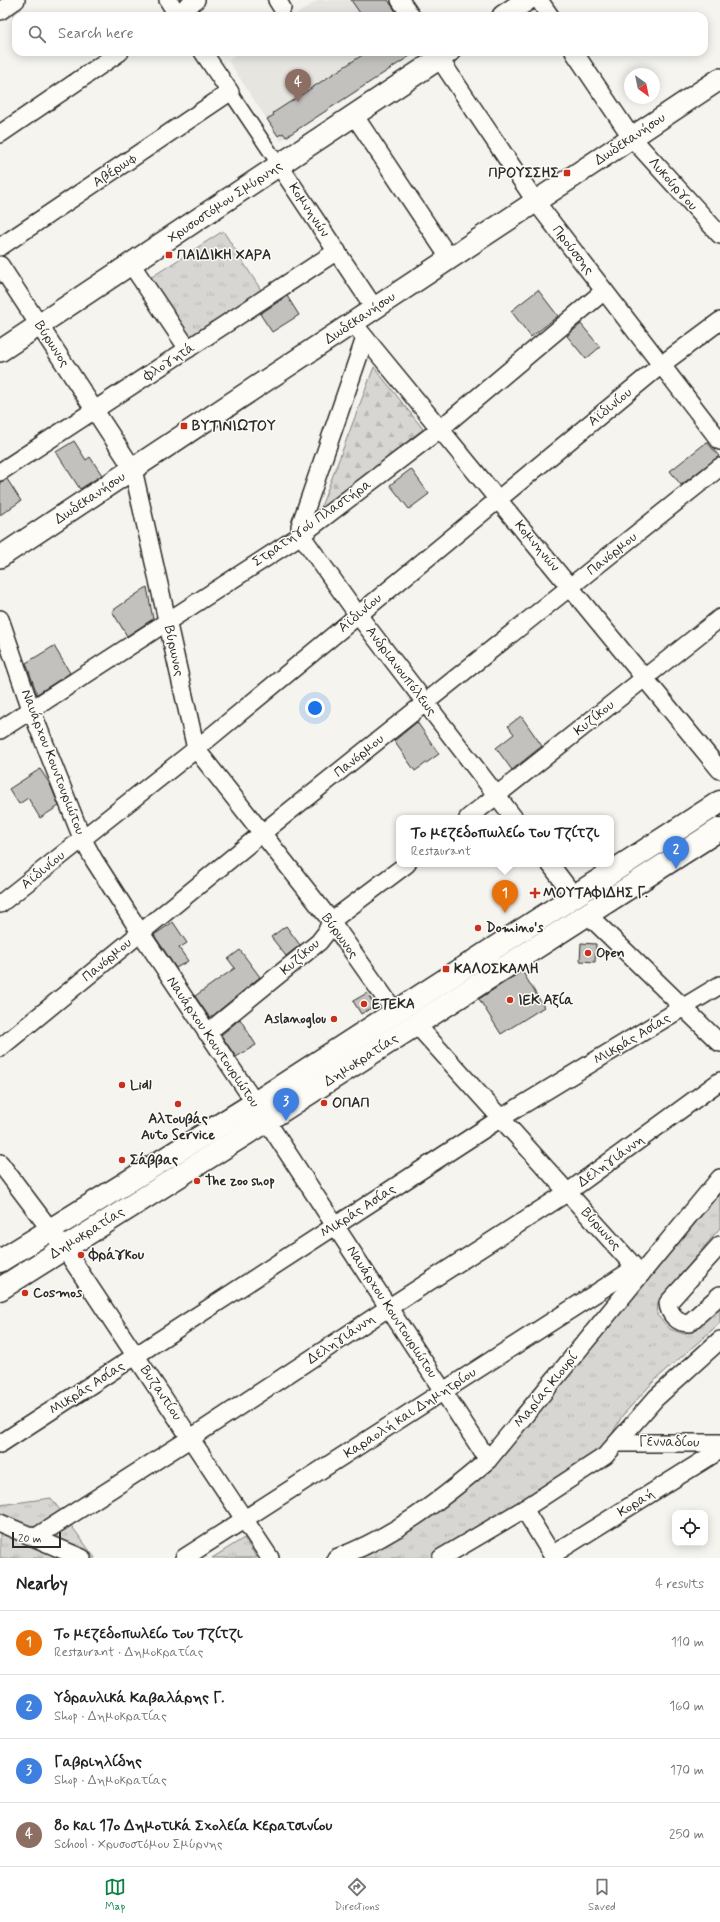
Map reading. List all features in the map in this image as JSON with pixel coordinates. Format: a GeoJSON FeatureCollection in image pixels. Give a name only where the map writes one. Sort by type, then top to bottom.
{"type":"FeatureCollection","features":[{"type":"Feature","properties":{"kind":"main road","name":"Δημοκρατίας"},"geometry":{"type":"LineString","coordinates":[[0,1288],[64,1248],[260,1112],[395,1012],[720,802]]}},
{"type":"Feature","properties":{"kind":"main road","name":"Δημοκρατίας"},"geometry":{"type":"LineString","coordinates":[[0,1261],[51,1229],[416,1024],[720,828]]}},
{"type":"Feature","properties":{"kind":"street"},"geometry":{"type":"LineString","coordinates":[[0,11],[16,0]]}},
{"type":"Feature","properties":{"kind":"street"},"geometry":{"type":"LineString","coordinates":[[174,11],[196,0]]}},
{"type":"Feature","properties":{"kind":"street"},"geometry":{"type":"LineString","coordinates":[[400,0],[408,12]]}},
{"type":"Feature","properties":{"kind":"street"},"geometry":{"type":"LineString","coordinates":[[509,12],[527,0]]}},
{"type":"Feature","properties":{"kind":"street"},"geometry":{"type":"LineString","coordinates":[[539,0],[547,12]]}},
{"type":"Feature","properties":{"kind":"street"},"geometry":{"type":"LineString","coordinates":[[0,134],[114,56]]}},
{"type":"Feature","properties":{"kind":"street","name":"Κομνηνών"},"geometry":{"type":"LineString","coordinates":[[206,56],[375,308]]}},
{"type":"Feature","properties":{"kind":"street","name":"Χρυσοστόμου Σμύρνης"},"geometry":{"type":"LineString","coordinates":[[0,351],[280,165],[438,56]]}},
{"type":"Feature","properties":{"kind":"street","name":"Προύσσης"},"geometry":{"type":"LineString","coordinates":[[442,56],[536,202],[720,441]]}},
{"type":"Feature","properties":{"kind":"street","name":"Λυκούργου"},"geometry":{"type":"LineString","coordinates":[[577,56],[632,138],[720,235]]}},
{"type":"Feature","properties":{"kind":"street","name":"Δωδεκανήσου"},"geometry":{"type":"LineString","coordinates":[[0,557],[133,469],[359,330],[375,308],[720,79]]}},
{"type":"Feature","properties":{"kind":"street","name":"Αβέρωφ"},"geometry":{"type":"LineString","coordinates":[[0,247],[230,92]]}},
{"type":"Feature","properties":{"kind":"street"},"geometry":{"type":"LineString","coordinates":[[354,115],[450,259]]}},
{"type":"Feature","properties":{"kind":"street","name":"Φλογητά"},"geometry":{"type":"LineString","coordinates":[[0,472],[337,251]]}},
{"type":"Feature","properties":{"kind":"street"},"geometry":{"type":"LineString","coordinates":[[131,264],[188,349]]}},
{"type":"Feature","properties":{"kind":"street","name":"Βύρωνος"},"geometry":{"type":"LineString","coordinates":[[0,265],[133,469],[196,749],[261,834],[331,921],[395,1012]]}},
{"type":"Feature","properties":{"kind":"street","name":"Στρατηγού Πλαστήρα"},"geometry":{"type":"LineString","coordinates":[[0,730],[301,535],[440,429],[604,291]]}},
{"type":"Feature","properties":{"kind":"street","name":"Αϊδινίου"},"geometry":{"type":"LineString","coordinates":[[0,904],[196,749],[661,365],[720,322]]}},
{"type":"Feature","properties":{"kind":"street"},"geometry":{"type":"LineString","coordinates":[[301,535],[300,526],[359,330]]}},
{"type":"Feature","properties":{"kind":"street","name":"Κομνηνών"},"geometry":{"type":"LineString","coordinates":[[359,330],[720,770]]}},
{"type":"Feature","properties":{"kind":"street","name":"Πανόρμου"},"geometry":{"type":"LineString","coordinates":[[0,1048],[261,834],[720,467]]}},
{"type":"Feature","properties":{"kind":"street","name":"Ανδριανουπόλεως"},"geometry":{"type":"LineString","coordinates":[[301,535],[358,615],[512,815]]}},
{"type":"Feature","properties":{"kind":"street","name":"Κυζίκου"},"geometry":{"type":"LineString","coordinates":[[472,815],[720,618]]}},
{"type":"Feature","properties":{"kind":"street","name":"Ναυάρχου Κουντουριώτου"},"geometry":{"type":"LineString","coordinates":[[0,619],[32,709],[82,838],[140,932],[488,1460]]}},
{"type":"Feature","properties":{"kind":"street","name":"Κυζίκου"},"geometry":{"type":"LineString","coordinates":[[207,1033],[319,942],[331,921],[403,867]]}},
{"type":"Feature","properties":{"kind":"street"},"geometry":{"type":"LineString","coordinates":[[552,867],[574,896]]}},
{"type":"Feature","properties":{"kind":"street"},"geometry":{"type":"LineString","coordinates":[[587,914],[720,1043]]}},
{"type":"Feature","properties":{"kind":"street","name":"Μικράς Ασίας"},"geometry":{"type":"LineString","coordinates":[[0,1444],[501,1118],[720,986]]}},
{"type":"Feature","properties":{"kind":"street","name":"Βύρωνος"},"geometry":{"type":"LineString","coordinates":[[416,1024],[638,1271]]}},
{"type":"Feature","properties":{"kind":"street","name":"Δεληγιάννη"},"geometry":{"type":"LineString","coordinates":[[36,1537],[191,1438],[388,1308],[568,1192],[720,1082]]}},
{"type":"Feature","properties":{"kind":"street","name":"Βυζαντίου"},"geometry":{"type":"LineString","coordinates":[[0,1163],[64,1248],[270,1558]]}},
{"type":"Feature","properties":{"kind":"street","name":"Μαρίας Κιουρί"},"geometry":{"type":"LineString","coordinates":[[336,1558],[398,1529],[452,1491],[488,1460],[638,1271],[720,1178]]}},
{"type":"Feature","properties":{"kind":"street"},"geometry":{"type":"LineString","coordinates":[[720,1245],[668,1303],[669,1311],[678,1320],[689,1323],[720,1295]]}},
{"type":"Feature","properties":{"kind":"street","name":"Καραολή και Δημητρίου"},"geometry":{"type":"LineString","coordinates":[[184,1558],[443,1391],[638,1271]]}},
{"type":"Feature","properties":{"kind":"street"},"geometry":{"type":"LineString","coordinates":[[441,1558],[590,1468],[605,1456],[656,1398],[720,1340]]}},
{"type":"Feature","properties":{"kind":"street","name":"Γενναδίου"},"geometry":{"type":"LineString","coordinates":[[617,1443],[720,1443]]}},
{"type":"Feature","properties":{"kind":"street","name":"Κοραή"},"geometry":{"type":"LineString","coordinates":[[553,1557],[720,1450]]}},
{"type":"Feature","properties":{"kind":"street"},"geometry":{"type":"LineString","coordinates":[[524,1509],[553,1557]]}},
{"type":"Feature","properties":{"kind":"street"},"geometry":{"type":"LineString","coordinates":[[0,1522],[82,1558]]}},
{"type":"Feature","properties":{"kind":"shaded area"},"geometry":{"type":"Polygon","coordinates":[[[318,0],[388,0],[396,12],[300,12],[318,0]]]}},
{"type":"Feature","properties":{"kind":"shaded area"},"geometry":{"type":"Polygon","coordinates":[[[234,56],[410,56],[281,141],[228,60],[234,56]]]}},
{"type":"Feature","properties":{"kind":"green space"},"geometry":{"type":"Polygon","coordinates":[[[223,231],[263,293],[187,342],[147,280],[223,231]]]}},
{"type":"Feature","properties":{"kind":"green space"},"geometry":{"type":"Polygon","coordinates":[[[374,367],[423,429],[319,512],[374,367]]]}},
{"type":"Feature","properties":{"kind":"green space"},"geometry":{"type":"Polygon","coordinates":[[[720,1181],[720,1228],[658,1302],[657,1315],[670,1329],[684,1334],[698,1325],[720,1305],[720,1323],[655,1380],[622,1416],[606,1445],[556,1483],[438,1558],[339,1558],[474,1475],[720,1181]]]}},
{"type":"Feature","properties":{"kind":"green space"},"geometry":{"type":"Polygon","coordinates":[[[51,1498],[95,1558],[0,1558],[0,1505],[51,1498]]]}},
{"type":"Feature","properties":{"kind":"green space"},"geometry":{"type":"Polygon","coordinates":[[[244,1538],[257,1558],[212,1558],[244,1538]]]}},
{"type":"Feature","properties":{"kind":"building"},"geometry":{"type":"Polygon","coordinates":[[[351,0],[388,0],[396,12],[359,12],[351,0]]]}},
{"type":"Feature","properties":{"kind":"building"},"geometry":{"type":"Polygon","coordinates":[[[361,56],[410,56],[286,137],[283,133],[278,136],[267,119],[274,115],[273,113],[361,56]]]}},
{"type":"Feature","properties":{"kind":"building"},"geometry":{"type":"Polygon","coordinates":[[[538,290],[558,316],[531,337],[511,311],[538,290]]]}},
{"type":"Feature","properties":{"kind":"building"},"geometry":{"type":"Polygon","coordinates":[[[287,296],[299,315],[272,332],[260,314],[287,296]]]}},
{"type":"Feature","properties":{"kind":"building"},"geometry":{"type":"Polygon","coordinates":[[[581,324],[600,347],[586,359],[567,336],[581,324]]]}},
{"type":"Feature","properties":{"kind":"building"},"geometry":{"type":"Polygon","coordinates":[[[74,441],[86,460],[90,457],[102,475],[80,489],[56,452],[74,441]]]}},
{"type":"Feature","properties":{"kind":"building"},"geometry":{"type":"Polygon","coordinates":[[[707,442],[719,456],[681,485],[670,471],[707,442]]]}},
{"type":"Feature","properties":{"kind":"building"},"geometry":{"type":"Polygon","coordinates":[[[411,469],[429,494],[409,509],[390,485],[411,469]]]}},
{"type":"Feature","properties":{"kind":"building"},"geometry":{"type":"Polygon","coordinates":[[[7,479],[21,501],[0,515],[0,482],[7,479]]]}},
{"type":"Feature","properties":{"kind":"building"},"geometry":{"type":"Polygon","coordinates":[[[147,587],[153,619],[127,636],[112,611],[147,587]]]}},
{"type":"Feature","properties":{"kind":"building"},"geometry":{"type":"Polygon","coordinates":[[[54,646],[70,673],[37,694],[26,663],[54,646]]]}},
{"type":"Feature","properties":{"kind":"building"},"geometry":{"type":"Polygon","coordinates":[[[521,716],[542,746],[512,770],[496,748],[514,734],[508,726],[521,716]]]}},
{"type":"Feature","properties":{"kind":"building"},"geometry":{"type":"Polygon","coordinates":[[[417,722],[439,754],[415,771],[394,741],[417,722]]]}},
{"type":"Feature","properties":{"kind":"building"},"geometry":{"type":"Polygon","coordinates":[[[40,769],[50,784],[59,806],[40,818],[28,798],[19,804],[9,789],[40,769]]]}},
{"type":"Feature","properties":{"kind":"building"},"geometry":{"type":"Polygon","coordinates":[[[173,922],[187,943],[179,948],[188,961],[176,968],[154,935],[173,922]]]}},
{"type":"Feature","properties":{"kind":"building"},"geometry":{"type":"Polygon","coordinates":[[[286,926],[300,945],[286,956],[271,937],[286,926]]]}},
{"type":"Feature","properties":{"kind":"building","name":"Open"},"geometry":{"type":"Polygon","coordinates":[[[581,943],[596,944],[595,962],[580,961],[581,943]]]}},
{"type":"Feature","properties":{"kind":"building"},"geometry":{"type":"Polygon","coordinates":[[[240,950],[260,977],[210,1018],[195,996],[235,968],[228,959],[240,950]]]}},
{"type":"Feature","properties":{"kind":"building","name":"ΙΕΚ Αξία"},"geometry":{"type":"Polygon","coordinates":[[[522,971],[544,1007],[501,1034],[479,999],[522,971]]]}},
{"type":"Feature","properties":{"kind":"building","name":"ΕΤΕΚΑ"},"geometry":{"type":"Polygon","coordinates":[[[367,993],[375,1006],[361,1014],[353,1001],[367,993]]]}},
{"type":"Feature","properties":{"kind":"building"},"geometry":{"type":"Polygon","coordinates":[[[240,1019],[256,1045],[236,1057],[221,1035],[240,1019]]]}},
{"type":"Feature","properties":{"kind":"place","name":"8ο και 17ο Δημοτικά Σχολεία Κερατσινίου"},"geometry":{"type":"Point","coordinates":[298,102]}},
{"type":"Feature","properties":{"kind":"place","name":"ΠΡΟΥΣΣΗΣ"},"geometry":{"type":"Point","coordinates":[567,173]}},
{"type":"Feature","properties":{"kind":"place","name":"ΠΑΙΔΙΚΗ ΧΑΡΑ"},"geometry":{"type":"Point","coordinates":[169,255]}},
{"type":"Feature","properties":{"kind":"place","name":"ΒΥΤΙΝΙΩΤΟΥ"},"geometry":{"type":"Point","coordinates":[184,426]}},
{"type":"Feature","properties":{"kind":"place","name":"Υδραυλικά Καβαλάρης Γ."},"geometry":{"type":"Point","coordinates":[676,869]}},
{"type":"Feature","properties":{"kind":"place","name":"ΜΟΥΤΑΦΙΔΗΣ Γ."},"geometry":{"type":"Point","coordinates":[535,893]}},
{"type":"Feature","properties":{"kind":"place","name":"Το μεζεδοπωλείο του Τζίτζι"},"geometry":{"type":"Point","coordinates":[505,913]}},
{"type":"Feature","properties":{"kind":"place","name":"Domino's"},"geometry":{"type":"Point","coordinates":[478,928]}},
{"type":"Feature","properties":{"kind":"place","name":"Open"},"geometry":{"type":"Point","coordinates":[588,953]}},
{"type":"Feature","properties":{"kind":"place","name":"ΚΑΛΟΣΚΑΜΗ"},"geometry":{"type":"Point","coordinates":[446,969]}},
{"type":"Feature","properties":{"kind":"place","name":"ΙΕΚ Αξία"},"geometry":{"type":"Point","coordinates":[510,1000]}},
{"type":"Feature","properties":{"kind":"place","name":"ΕΤΕΚΑ"},"geometry":{"type":"Point","coordinates":[364,1004]}},
{"type":"Feature","properties":{"kind":"place","name":"Aslanoglou"},"geometry":{"type":"Point","coordinates":[334,1019]}},
{"type":"Feature","properties":{"kind":"place","name":"Lidl"},"geometry":{"type":"Point","coordinates":[122,1085]}},
{"type":"Feature","properties":{"kind":"place","name":"ΟΠΑΠ"},"geometry":{"type":"Point","coordinates":[324,1103]}},
{"type":"Feature","properties":{"kind":"place","name":"Αλτουβάς Auto Service"},"geometry":{"type":"Point","coordinates":[178,1104]}},
{"type":"Feature","properties":{"kind":"place","name":"Γαβριηλίδης"},"geometry":{"type":"Point","coordinates":[286,1121]}},
{"type":"Feature","properties":{"kind":"place","name":"Σάββας"},"geometry":{"type":"Point","coordinates":[122,1160]}},
{"type":"Feature","properties":{"kind":"place","name":"The zoo shop"},"geometry":{"type":"Point","coordinates":[197,1181]}},
{"type":"Feature","properties":{"kind":"place","name":"Φράγκου"},"geometry":{"type":"Point","coordinates":[81,1255]}},
{"type":"Feature","properties":{"kind":"place","name":"Cosmos"},"geometry":{"type":"Point","coordinates":[25,1293]}}]}
